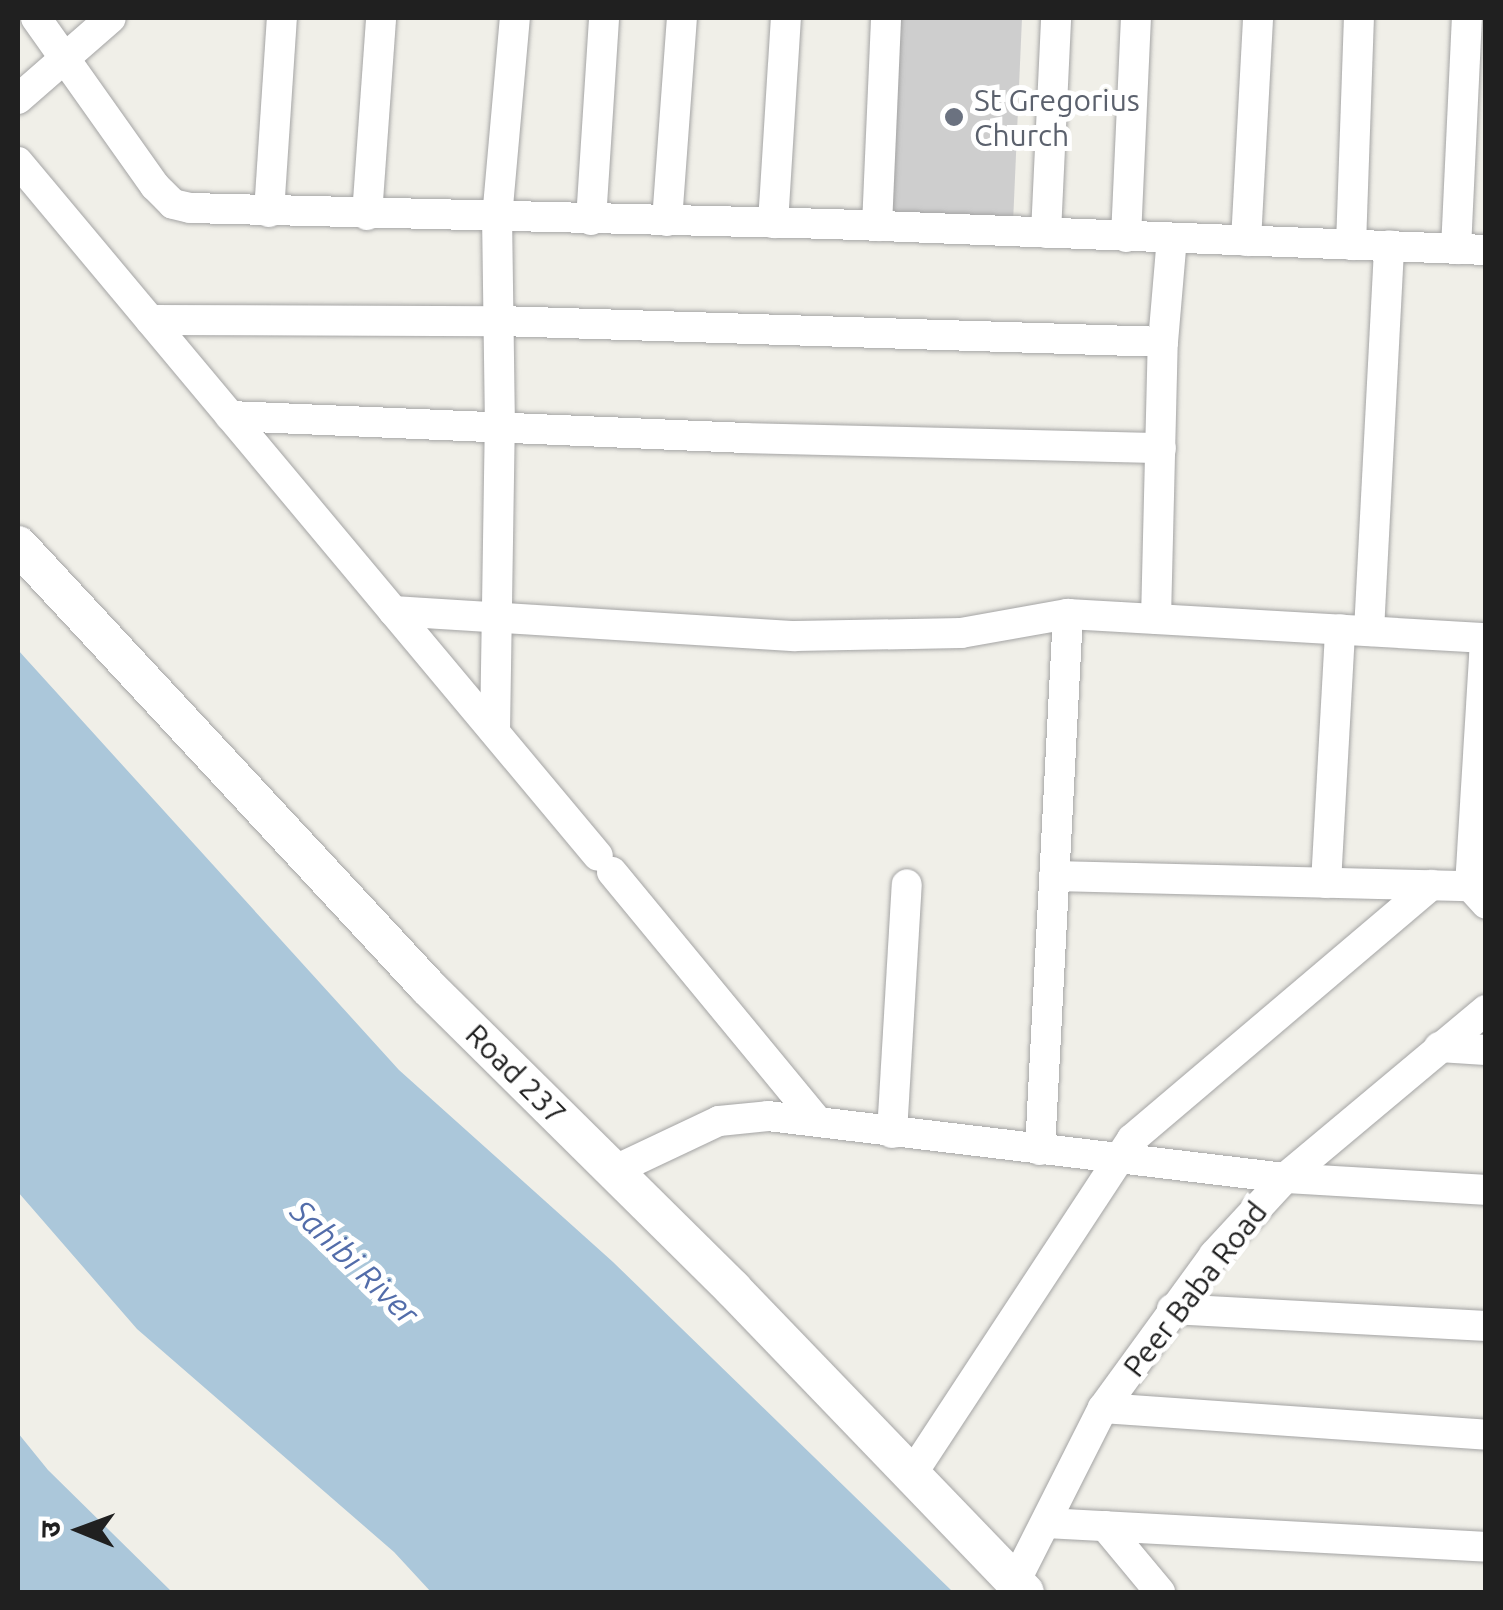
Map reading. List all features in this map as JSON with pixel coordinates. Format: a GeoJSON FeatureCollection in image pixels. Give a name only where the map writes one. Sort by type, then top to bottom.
{"type":"FeatureCollection","features":[{"type":"Feature","properties":{"kind":"street"},"geometry":{"type":"LineString","coordinates":[[36,18],[67,56],[155,186],[173,204],[269,212],[878,226],[1471,250],[1467,18]]}},
{"type":"Feature","properties":{"kind":"street"},"geometry":{"type":"LineString","coordinates":[[18,99],[111,18]]}},
{"type":"Feature","properties":{"kind":"street"},"geometry":{"type":"LineString","coordinates":[[269,212],[282,18]]}},
{"type":"Feature","properties":{"kind":"street"},"geometry":{"type":"LineString","coordinates":[[366,215],[381,18]]}},
{"type":"Feature","properties":{"kind":"street"},"geometry":{"type":"LineString","coordinates":[[495,732],[500,430],[498,218],[514,18]]}},
{"type":"Feature","properties":{"kind":"street"},"geometry":{"type":"LineString","coordinates":[[590,220],[604,18]]}},
{"type":"Feature","properties":{"kind":"street"},"geometry":{"type":"LineString","coordinates":[[668,221],[682,18]]}},
{"type":"Feature","properties":{"kind":"street"},"geometry":{"type":"LineString","coordinates":[[774,223],[786,18]]}},
{"type":"Feature","properties":{"kind":"street"},"geometry":{"type":"LineString","coordinates":[[878,226],[886,18]]}},
{"type":"Feature","properties":{"kind":"street"},"geometry":{"type":"LineString","coordinates":[[1046,233],[1056,18]]}},
{"type":"Feature","properties":{"kind":"street"},"geometry":{"type":"LineString","coordinates":[[1126,237],[1136,18]]}},
{"type":"Feature","properties":{"kind":"street"},"geometry":{"type":"LineString","coordinates":[[1246,240],[1258,18]]}},
{"type":"Feature","properties":{"kind":"street"},"geometry":{"type":"LineString","coordinates":[[1351,245],[1359,18]]}},
{"type":"Feature","properties":{"kind":"street"},"geometry":{"type":"LineString","coordinates":[[18,162],[818,1122]]}},
{"type":"Feature","properties":{"kind":"street"},"geometry":{"type":"LineString","coordinates":[[1156,619],[1164,342],[1172,238]]}},
{"type":"Feature","properties":{"kind":"street"},"geometry":{"type":"LineString","coordinates":[[1326,883],[1389,246]]}},
{"type":"Feature","properties":{"kind":"street"},"geometry":{"type":"LineString","coordinates":[[150,320],[500,321],[1164,342]]}},
{"type":"Feature","properties":{"kind":"street"},"geometry":{"type":"LineString","coordinates":[[230,416],[500,430],[1161,448]]}},
{"type":"Feature","properties":{"kind":"street","name":"Road 237"},"geometry":{"type":"LineString","coordinates":[[18,545],[428,987],[1020,1587]]}},
{"type":"Feature","properties":{"kind":"street"},"geometry":{"type":"LineString","coordinates":[[394,610],[795,636],[899,637],[1008,627],[1068,614],[1485,638],[1478,895],[1432,885],[1054,876]]}},
{"type":"Feature","properties":{"kind":"street"},"geometry":{"type":"LineString","coordinates":[[1040,1150],[1068,614]]}},
{"type":"Feature","properties":{"kind":"street"},"geometry":{"type":"LineString","coordinates":[[892,1132],[907,884]]}},
{"type":"Feature","properties":{"kind":"street"},"geometry":{"type":"LineString","coordinates":[[910,1477],[1132,1138],[1432,885]]}},
{"type":"Feature","properties":{"kind":"street","name":"Peer Baba Road"},"geometry":{"type":"LineString","coordinates":[[1020,1587],[1103,1408],[1172,1308],[1284,1178],[1486,1010]]}},
{"type":"Feature","properties":{"kind":"street"},"geometry":{"type":"LineString","coordinates":[[1439,1047],[1486,1050]]}},
{"type":"Feature","properties":{"kind":"street"},"geometry":{"type":"LineString","coordinates":[[613,1171],[737,1117],[818,1122],[1284,1178],[1486,1190]]}},
{"type":"Feature","properties":{"kind":"street"},"geometry":{"type":"LineString","coordinates":[[1172,1308],[1486,1326]]}},
{"type":"Feature","properties":{"kind":"street"},"geometry":{"type":"LineString","coordinates":[[1103,1408],[1486,1436]]}},
{"type":"Feature","properties":{"kind":"street"},"geometry":{"type":"LineString","coordinates":[[1047,1523],[1486,1546]]}},
{"type":"Feature","properties":{"kind":"street"},"geometry":{"type":"LineString","coordinates":[[1105,1526],[1160,1592]]}},
{"type":"Feature","properties":{"kind":"shaded area","name":"St Gregorius Church"},"geometry":{"type":"Polygon","coordinates":[[[896,18],[1022,18],[1013,223],[886,217],[896,18]]]}},
{"type":"Feature","properties":{"kind":"water","name":"Sahibi River"},"geometry":{"type":"Polygon","coordinates":[[[18,650],[399,1070],[613,1262],[953,1592],[431,1592],[394,1552],[137,1329],[18,1192],[18,650]]]}},
{"type":"Feature","properties":{"kind":"water"},"geometry":{"type":"Polygon","coordinates":[[[18,1433],[48,1470],[172,1592],[18,1592],[18,1433]]]}},
{"type":"Feature","properties":{"kind":"place","name":"St Gregorius Church"},"geometry":{"type":"Point","coordinates":[954,117]}}]}
